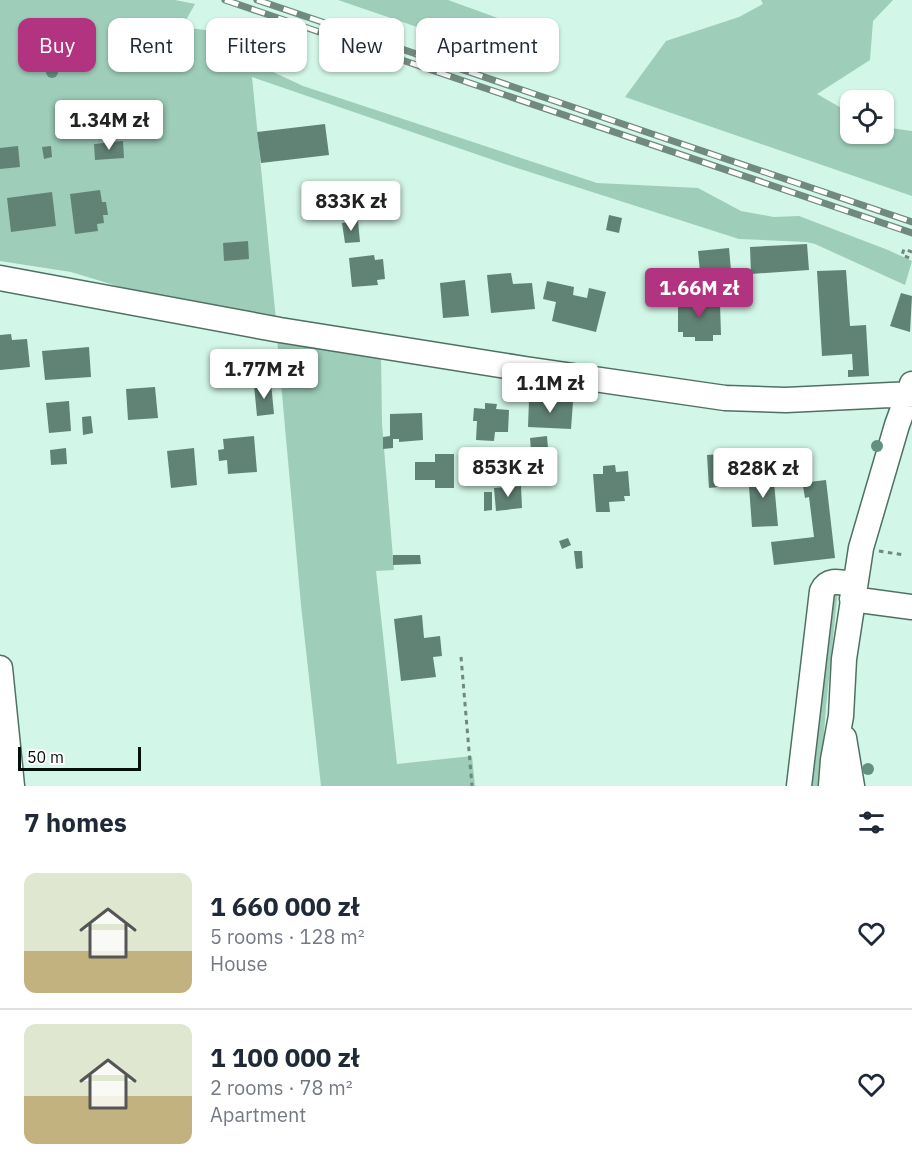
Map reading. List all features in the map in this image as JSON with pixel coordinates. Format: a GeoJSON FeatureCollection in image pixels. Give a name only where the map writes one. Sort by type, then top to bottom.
{"type":"FeatureCollection","features":[{"type":"Feature","properties":{"kind":"street"},"geometry":{"type":"LineString","coordinates":[[0,278],[280,330],[513,368],[724,398],[768,400],[911,391],[905,427],[861,548],[844,659],[841,716],[831,786]]}},
{"type":"Feature","properties":{"kind":"street"},"geometry":{"type":"LineString","coordinates":[[799,786],[822,591],[825,585],[830,582],[853,592],[912,607]]}},
{"type":"Feature","properties":{"kind":"street"},"geometry":{"type":"LineString","coordinates":[[0,668],[12,786]]}},
{"type":"Feature","properties":{"kind":"street"},"geometry":{"type":"LineString","coordinates":[[841,716],[852,786]]}},
{"type":"Feature","properties":{"kind":"path"},"geometry":{"type":"LineString","coordinates":[[912,252],[904,249],[902,255],[912,259]]}},
{"type":"Feature","properties":{"kind":"path"},"geometry":{"type":"LineString","coordinates":[[461,657],[472,786]]}},
{"type":"Feature","properties":{"kind":"green space"},"geometry":{"type":"Polygon","coordinates":[[[0,0],[175,0],[195,4],[187,18],[108,18],[108,72],[194,72],[194,29],[206,30],[206,72],[273,72],[303,86],[597,183],[698,188],[741,211],[774,217],[799,216],[912,261],[905,285],[815,244],[739,239],[514,167],[252,77],[276,320],[173,303],[71,272],[0,261],[0,0]]]}},
{"type":"Feature","properties":{"kind":"green space"},"geometry":{"type":"Polygon","coordinates":[[[338,0],[448,0],[498,18],[416,18],[416,27],[404,23],[404,18],[391,18],[338,0]]]}},
{"type":"Feature","properties":{"kind":"green space"},"geometry":{"type":"Polygon","coordinates":[[[761,0],[893,0],[873,21],[870,60],[817,94],[840,107],[840,144],[894,144],[894,128],[912,131],[912,196],[625,97],[666,41],[739,17],[763,4],[761,0]]]}},
{"type":"Feature","properties":{"kind":"green space"},"geometry":{"type":"Polygon","coordinates":[[[277,338],[381,355],[382,424],[394,570],[376,571],[397,764],[472,756],[475,786],[321,786],[301,605],[277,338]]]}},
{"type":"Feature","properties":{"kind":"green space"},"geometry":{"type":"Polygon","coordinates":[[[838,589],[820,786],[806,786],[830,591],[838,589]]]}},
{"type":"Feature","properties":{"kind":"building"},"geometry":{"type":"Polygon","coordinates":[[[325,124],[329,155],[261,163],[257,132],[325,124]]]}},
{"type":"Feature","properties":{"kind":"building"},"geometry":{"type":"Polygon","coordinates":[[[123,141],[124,158],[95,160],[94,144],[123,141]]]}},
{"type":"Feature","properties":{"kind":"building"},"geometry":{"type":"Polygon","coordinates":[[[18,146],[20,167],[0,169],[0,148],[18,146]]]}},
{"type":"Feature","properties":{"kind":"building"},"geometry":{"type":"Polygon","coordinates":[[[51,146],[52,157],[44,159],[42,147],[51,146]]]}},
{"type":"Feature","properties":{"kind":"building"},"geometry":{"type":"Polygon","coordinates":[[[100,190],[102,202],[106,202],[108,215],[103,215],[104,223],[97,224],[98,231],[75,234],[70,194],[100,190]]]}},
{"type":"Feature","properties":{"kind":"building"},"geometry":{"type":"Polygon","coordinates":[[[52,192],[56,226],[11,232],[7,198],[52,192]]]}},
{"type":"Feature","properties":{"kind":"building"},"geometry":{"type":"Polygon","coordinates":[[[609,215],[622,218],[619,233],[606,230],[609,215]]]}},
{"type":"Feature","properties":{"kind":"building"},"geometry":{"type":"Polygon","coordinates":[[[358,221],[360,242],[345,243],[342,223],[358,221]]]}},
{"type":"Feature","properties":{"kind":"building"},"geometry":{"type":"Polygon","coordinates":[[[248,241],[249,259],[224,261],[223,243],[248,241]]]}},
{"type":"Feature","properties":{"kind":"building"},"geometry":{"type":"Polygon","coordinates":[[[807,244],[809,270],[751,274],[750,247],[807,244]]]}},
{"type":"Feature","properties":{"kind":"building"},"geometry":{"type":"Polygon","coordinates":[[[729,248],[731,270],[700,272],[698,251],[729,248]]]}},
{"type":"Feature","properties":{"kind":"building"},"geometry":{"type":"Polygon","coordinates":[[[374,255],[375,260],[383,259],[385,279],[377,280],[378,285],[352,287],[349,258],[374,255]]]}},
{"type":"Feature","properties":{"kind":"building"},"geometry":{"type":"Polygon","coordinates":[[[846,270],[850,326],[866,325],[869,376],[848,377],[848,370],[853,370],[852,354],[822,356],[817,271],[846,270]]]}},
{"type":"Feature","properties":{"kind":"building"},"geometry":{"type":"Polygon","coordinates":[[[511,273],[513,284],[532,283],[535,309],[491,313],[487,275],[511,273]]]}},
{"type":"Feature","properties":{"kind":"building"},"geometry":{"type":"Polygon","coordinates":[[[465,280],[469,316],[443,318],[440,283],[465,280]]]}},
{"type":"Feature","properties":{"kind":"building"},"geometry":{"type":"Polygon","coordinates":[[[547,281],[574,287],[573,295],[587,298],[589,288],[606,292],[596,332],[552,321],[556,302],[543,299],[547,281]]]}},
{"type":"Feature","properties":{"kind":"building"},"geometry":{"type":"Polygon","coordinates":[[[901,293],[912,296],[910,332],[890,326],[901,293]]]}},
{"type":"Feature","properties":{"kind":"building"},"geometry":{"type":"Polygon","coordinates":[[[703,297],[703,304],[720,304],[721,335],[713,335],[713,341],[695,341],[695,337],[683,337],[683,332],[678,332],[678,298],[703,297]]]}},
{"type":"Feature","properties":{"kind":"building"},"geometry":{"type":"Polygon","coordinates":[[[11,334],[12,340],[27,339],[30,367],[0,370],[0,335],[11,334]]]}},
{"type":"Feature","properties":{"kind":"building"},"geometry":{"type":"Polygon","coordinates":[[[89,347],[91,377],[45,380],[42,351],[89,347]]]}},
{"type":"Feature","properties":{"kind":"building"},"geometry":{"type":"Polygon","coordinates":[[[271,383],[274,414],[257,416],[254,385],[271,383]]]}},
{"type":"Feature","properties":{"kind":"building"},"geometry":{"type":"Polygon","coordinates":[[[155,387],[158,418],[128,420],[126,389],[155,387]]]}},
{"type":"Feature","properties":{"kind":"building"},"geometry":{"type":"Polygon","coordinates":[[[529,400],[573,402],[571,429],[528,427],[529,400]]]}},
{"type":"Feature","properties":{"kind":"building"},"geometry":{"type":"Polygon","coordinates":[[[69,401],[71,431],[49,433],[46,403],[69,401]]]}},
{"type":"Feature","properties":{"kind":"building"},"geometry":{"type":"Polygon","coordinates":[[[485,403],[497,404],[496,409],[509,410],[508,432],[495,432],[494,441],[476,440],[477,421],[473,421],[474,408],[485,409],[485,403]]]}},
{"type":"Feature","properties":{"kind":"building"},"geometry":{"type":"Polygon","coordinates":[[[422,413],[423,440],[399,442],[399,439],[393,439],[393,448],[383,449],[383,437],[390,436],[390,414],[422,413]]]}},
{"type":"Feature","properties":{"kind":"building"},"geometry":{"type":"Polygon","coordinates":[[[91,416],[93,433],[83,435],[82,417],[91,416]]]}},
{"type":"Feature","properties":{"kind":"building"},"geometry":{"type":"Polygon","coordinates":[[[254,436],[257,472],[228,474],[227,460],[219,461],[218,450],[224,449],[223,439],[254,436]]]}},
{"type":"Feature","properties":{"kind":"building"},"geometry":{"type":"Polygon","coordinates":[[[547,436],[550,473],[533,475],[530,438],[547,436]]]}},
{"type":"Feature","properties":{"kind":"building"},"geometry":{"type":"Polygon","coordinates":[[[66,448],[67,464],[51,465],[50,450],[66,448]]]}},
{"type":"Feature","properties":{"kind":"building"},"geometry":{"type":"Polygon","coordinates":[[[194,448],[197,485],[171,488],[167,451],[194,448]]]}},
{"type":"Feature","properties":{"kind":"building"},"geometry":{"type":"Polygon","coordinates":[[[736,453],[738,480],[727,481],[728,486],[709,488],[707,455],[736,453]]]}},
{"type":"Feature","properties":{"kind":"building"},"geometry":{"type":"Polygon","coordinates":[[[435,454],[454,454],[454,488],[435,488],[435,480],[415,480],[415,462],[435,462],[435,454]]]}},
{"type":"Feature","properties":{"kind":"building"},"geometry":{"type":"Polygon","coordinates":[[[615,465],[616,472],[628,471],[630,496],[624,496],[625,501],[609,502],[610,512],[596,512],[593,474],[603,474],[603,466],[615,465]]]}},
{"type":"Feature","properties":{"kind":"building"},"geometry":{"type":"Polygon","coordinates":[[[773,471],[778,526],[752,527],[748,473],[773,471]]]}},
{"type":"Feature","properties":{"kind":"building"},"geometry":{"type":"Polygon","coordinates":[[[826,480],[835,558],[774,565],[771,542],[814,537],[809,497],[805,498],[803,486],[809,485],[809,482],[826,480]]]}},
{"type":"Feature","properties":{"kind":"building"},"geometry":{"type":"Polygon","coordinates":[[[521,486],[522,508],[496,511],[494,488],[521,486]]]}},
{"type":"Feature","properties":{"kind":"building"},"geometry":{"type":"Polygon","coordinates":[[[484,492],[492,492],[492,510],[484,511],[484,492]]]}},
{"type":"Feature","properties":{"kind":"building"},"geometry":{"type":"Polygon","coordinates":[[[568,538],[571,545],[562,549],[559,541],[568,538]]]}},
{"type":"Feature","properties":{"kind":"building"},"geometry":{"type":"Polygon","coordinates":[[[574,551],[582,551],[583,568],[576,569],[574,551]]]}},
{"type":"Feature","properties":{"kind":"building"},"geometry":{"type":"Polygon","coordinates":[[[393,555],[420,555],[421,564],[393,565],[393,555]]]}},
{"type":"Feature","properties":{"kind":"building"},"geometry":{"type":"Polygon","coordinates":[[[422,615],[424,638],[440,636],[442,656],[433,657],[436,677],[401,681],[394,619],[422,615]]]}},
{"type":"Feature","properties":{"kind":"railway"},"geometry":{"type":"LineString","coordinates":[[225,0],[912,233]]}},
{"type":"Feature","properties":{"kind":"railway"},"geometry":{"type":"LineString","coordinates":[[257,0],[912,222]]}}]}
